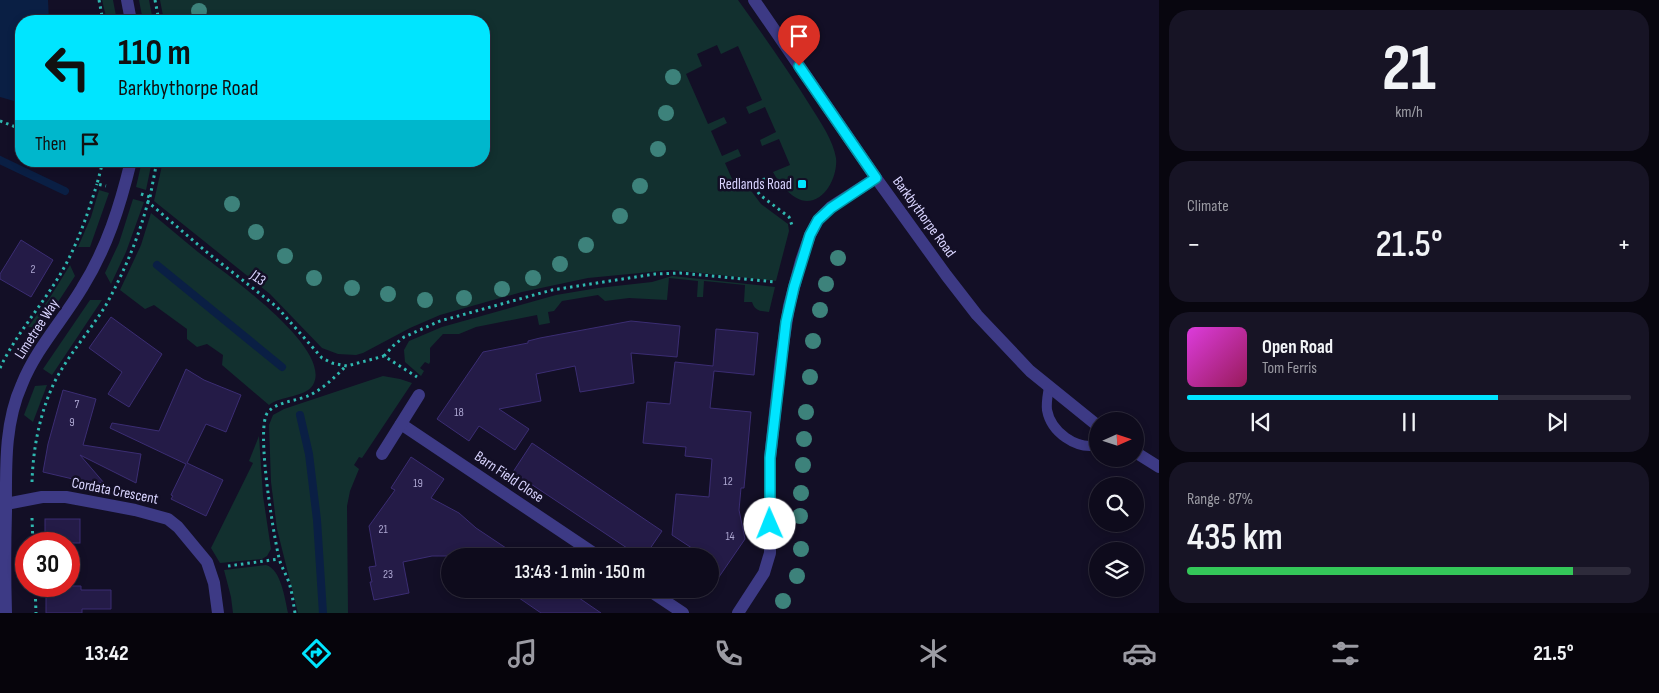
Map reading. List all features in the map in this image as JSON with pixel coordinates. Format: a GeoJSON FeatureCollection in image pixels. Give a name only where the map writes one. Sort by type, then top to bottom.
{"type":"FeatureCollection","features":[{"type":"Feature","properties":{"kind":"street"},"geometry":{"type":"LineString","coordinates":[[127,0],[130,15]]}},
{"type":"Feature","properties":{"kind":"street","name":"Barkbythorpe Road"},"geometry":{"type":"LineString","coordinates":[[754,0],[940,268],[978,315],[1030,371],[1089,419]]}},
{"type":"Feature","properties":{"kind":"street","name":"Limetree Way"},"geometry":{"type":"LineString","coordinates":[[6,613],[3,578],[8,434],[15,402],[22,383],[40,350],[87,280],[113,225],[130,167]]}},
{"type":"Feature","properties":{"kind":"street"},"geometry":{"type":"LineString","coordinates":[[738,613],[764,573],[770,554],[770,458],[786,322],[794,287],[810,235],[818,220],[831,208],[876,178]]}},
{"type":"Feature","properties":{"kind":"street"},"geometry":{"type":"LineString","coordinates":[[382,454],[420,395]]}},
{"type":"Feature","properties":{"kind":"street","name":"Barn Field Close"},"geometry":{"type":"LineString","coordinates":[[401,424],[586,548]]}},
{"type":"Feature","properties":{"kind":"street"},"geometry":{"type":"LineString","coordinates":[[1144,458],[1159,467]]}},
{"type":"Feature","properties":{"kind":"street","name":"Cordata Crescent"},"geometry":{"type":"LineString","coordinates":[[6,504],[42,497],[66,497],[164,517],[178,527],[201,554],[210,568],[218,613]]}},
{"type":"Feature","properties":{"kind":"street"},"geometry":{"type":"LineString","coordinates":[[660,598],[683,613]]}},
{"type":"Feature","properties":{"kind":"lane"},"geometry":{"type":"LineString","coordinates":[[1049,386],[1047,410],[1051,422],[1067,439],[1089,446]]}},
{"type":"Feature","properties":{"kind":"path"},"geometry":{"type":"LineString","coordinates":[[99,0],[103,15]]}},
{"type":"Feature","properties":{"kind":"path"},"geometry":{"type":"LineString","coordinates":[[155,0],[158,15]]}},
{"type":"Feature","properties":{"kind":"path"},"geometry":{"type":"LineString","coordinates":[[0,121],[15,126]]}},
{"type":"Feature","properties":{"kind":"path"},"geometry":{"type":"LineString","coordinates":[[0,368],[17,338],[72,254],[82,231],[102,167]]}},
{"type":"Feature","properties":{"kind":"path"},"geometry":{"type":"LineString","coordinates":[[42,415],[55,381],[105,306],[137,240],[157,167]]}},
{"type":"Feature","properties":{"kind":"path"},"geometry":{"type":"LineString","coordinates":[[752,183],[765,179]]}},
{"type":"Feature","properties":{"kind":"path"},"geometry":{"type":"LineString","coordinates":[[98,184],[150,197]]}},
{"type":"Feature","properties":{"kind":"path","name":"J13"},"geometry":{"type":"LineString","coordinates":[[148,202],[277,307],[322,358],[332,363],[347,366]]}},
{"type":"Feature","properties":{"kind":"path"},"geometry":{"type":"LineString","coordinates":[[295,613],[291,591],[280,559],[272,520],[263,443],[266,416],[269,411],[309,395],[321,388],[347,366],[384,356],[404,337],[440,321],[552,290],[655,274],[680,273],[780,282],[794,287]]}},
{"type":"Feature","properties":{"kind":"path"},"geometry":{"type":"LineString","coordinates":[[384,356],[417,378]]}},
{"type":"Feature","properties":{"kind":"path"},"geometry":{"type":"LineString","coordinates":[[210,568],[280,559]]}},
{"type":"Feature","properties":{"kind":"path"},"geometry":{"type":"LineString","coordinates":[[35,597],[36,613]]}},
{"type":"Feature","properties":{"kind":"green space"},"geometry":{"type":"Polygon","coordinates":[[[102,0],[113,0],[116,15],[106,15],[102,0]]]}},
{"type":"Feature","properties":{"kind":"green space"},"geometry":{"type":"Polygon","coordinates":[[[139,0],[149,0],[152,15],[142,15],[139,0]]]}},
{"type":"Feature","properties":{"kind":"green space"},"geometry":{"type":"Polygon","coordinates":[[[160,0],[738,0],[819,119],[832,145],[836,158],[835,172],[825,192],[814,200],[807,201],[797,198],[783,186],[773,172],[790,165],[779,139],[762,146],[760,140],[776,132],[765,107],[749,114],[746,107],[762,100],[738,46],[721,54],[717,45],[697,54],[702,66],[686,74],[708,124],[724,117],[727,123],[711,131],[722,156],[738,149],[741,156],[725,163],[736,188],[746,184],[761,204],[788,224],[789,231],[776,281],[671,270],[588,278],[522,292],[440,315],[410,328],[363,353],[356,355],[338,354],[322,348],[270,294],[154,201],[162,167],[490,167],[490,15],[163,15],[160,0]]]}},
{"type":"Feature","properties":{"kind":"green space"},"geometry":{"type":"Polygon","coordinates":[[[141,167],[151,167],[146,190],[136,187],[141,167]]]}},
{"type":"Feature","properties":{"kind":"green space"},"geometry":{"type":"Polygon","coordinates":[[[99,190],[109,193],[90,247],[78,247],[91,217],[99,190]]]}},
{"type":"Feature","properties":{"kind":"green space"},"geometry":{"type":"Polygon","coordinates":[[[133,199],[144,202],[126,252],[111,284],[105,273],[119,243],[133,199]]]}},
{"type":"Feature","properties":{"kind":"green space"},"geometry":{"type":"Polygon","coordinates":[[[151,213],[251,293],[292,332],[307,351],[315,369],[313,385],[310,389],[269,405],[222,365],[223,355],[207,344],[197,347],[187,339],[187,329],[154,305],[145,309],[120,290],[141,245],[151,213]]]}},
{"type":"Feature","properties":{"kind":"green space"},"geometry":{"type":"Polygon","coordinates":[[[70,265],[75,276],[41,328],[28,327],[49,299],[70,265]]]}},
{"type":"Feature","properties":{"kind":"green space"},"geometry":{"type":"Polygon","coordinates":[[[672,276],[775,287],[769,312],[758,310],[752,302],[744,302],[745,285],[704,281],[703,297],[697,297],[698,281],[669,278],[667,300],[629,298],[605,301],[598,295],[562,301],[554,311],[548,312],[550,323],[539,325],[537,315],[476,327],[459,334],[443,334],[430,348],[430,362],[429,364],[425,362],[420,368],[424,371],[421,376],[405,362],[404,350],[409,341],[442,327],[556,295],[652,282],[672,276]]]}},
{"type":"Feature","properties":{"kind":"green space"},"geometry":{"type":"Polygon","coordinates":[[[90,300],[102,300],[52,375],[43,369],[90,300]]]}},
{"type":"Feature","properties":{"kind":"green space"},"geometry":{"type":"Polygon","coordinates":[[[383,376],[412,383],[362,458],[359,457],[354,465],[359,469],[350,491],[347,506],[348,613],[298,613],[277,529],[271,482],[269,425],[273,415],[284,409],[383,376]]]}},
{"type":"Feature","properties":{"kind":"green space"},"geometry":{"type":"Polygon","coordinates":[[[47,385],[33,422],[24,415],[35,386],[47,385]]]}},
{"type":"Feature","properties":{"kind":"green space"},"geometry":{"type":"Polygon","coordinates":[[[259,436],[263,496],[271,549],[267,556],[262,559],[220,563],[211,548],[253,463],[249,461],[259,436]]]}},
{"type":"Feature","properties":{"kind":"green space"},"geometry":{"type":"Polygon","coordinates":[[[266,565],[279,578],[288,613],[233,613],[224,570],[266,565]]]}},
{"type":"Feature","properties":{"kind":"water"},"geometry":{"type":"Polygon","coordinates":[[[0,0],[48,0],[49,15],[15,15],[15,101],[0,97],[0,0]]]}},
{"type":"Feature","properties":{"kind":"building"},"geometry":{"type":"Polygon","coordinates":[[[21,240],[53,260],[31,297],[0,279],[0,274],[21,240]]]}},
{"type":"Feature","properties":{"kind":"building"},"geometry":{"type":"Polygon","coordinates":[[[111,317],[162,354],[129,407],[108,394],[122,372],[89,348],[111,317]]]}},
{"type":"Feature","properties":{"kind":"building"},"geometry":{"type":"Polygon","coordinates":[[[631,321],[680,326],[677,357],[631,353],[634,383],[580,392],[575,366],[536,374],[541,401],[499,409],[529,429],[515,450],[479,426],[469,441],[437,419],[483,352],[528,343],[528,341],[540,338],[631,321]]]}},
{"type":"Feature","properties":{"kind":"building"},"geometry":{"type":"Polygon","coordinates":[[[716,329],[758,333],[754,375],[714,371],[710,408],[751,412],[744,488],[741,488],[739,510],[745,539],[719,577],[719,548],[692,548],[672,535],[676,494],[709,497],[712,459],[685,456],[686,447],[643,443],[647,402],[670,404],[675,362],[713,366],[716,329]]]}},
{"type":"Feature","properties":{"kind":"building"},"geometry":{"type":"Polygon","coordinates":[[[186,369],[204,380],[241,395],[226,432],[206,424],[187,463],[223,480],[206,516],[171,499],[173,496],[171,495],[186,464],[110,428],[112,423],[159,431],[186,369]]]}},
{"type":"Feature","properties":{"kind":"building"},"geometry":{"type":"Polygon","coordinates":[[[63,390],[96,399],[83,445],[141,454],[136,483],[80,455],[104,483],[77,480],[43,472],[48,444],[63,390]]]}},
{"type":"Feature","properties":{"kind":"building"},"geometry":{"type":"Polygon","coordinates":[[[532,443],[662,531],[650,548],[627,548],[513,472],[532,443]]]}},
{"type":"Feature","properties":{"kind":"building"},"geometry":{"type":"Polygon","coordinates":[[[411,457],[444,479],[431,498],[459,513],[476,528],[506,548],[441,548],[441,556],[403,562],[409,593],[374,600],[369,567],[376,566],[369,526],[395,490],[391,488],[411,457]]]}},
{"type":"Feature","properties":{"kind":"building"},"geometry":{"type":"Polygon","coordinates":[[[45,519],[80,519],[80,532],[45,532],[45,519]]]}},
{"type":"Feature","properties":{"kind":"building"},"geometry":{"type":"Polygon","coordinates":[[[80,586],[81,590],[111,590],[111,609],[82,609],[82,613],[46,613],[46,597],[80,597],[80,586]]]}},
{"type":"Feature","properties":{"kind":"building"},"geometry":{"type":"Polygon","coordinates":[[[519,598],[579,598],[601,613],[541,613],[519,598]]]}},
{"type":"Feature","properties":{"kind":"waterway"},"geometry":{"type":"LineString","coordinates":[[0,160],[65,191]]}},
{"type":"Feature","properties":{"kind":"waterway"},"geometry":{"type":"LineString","coordinates":[[157,265],[282,367]]}},
{"type":"Feature","properties":{"kind":"waterway"},"geometry":{"type":"LineString","coordinates":[[300,415],[309,454],[317,520],[323,613]]}},
{"type":"Feature","properties":{"kind":"place","name":"Redlands Road"},"geometry":{"type":"Point","coordinates":[802,184]}},
{"type":"Feature","properties":{"kind":"route"},"geometry":{"type":"LineString","coordinates":[[770,524],[770,458],[786,322],[794,287],[810,235],[818,220],[831,208],[876,178],[799,66]]}}]}
